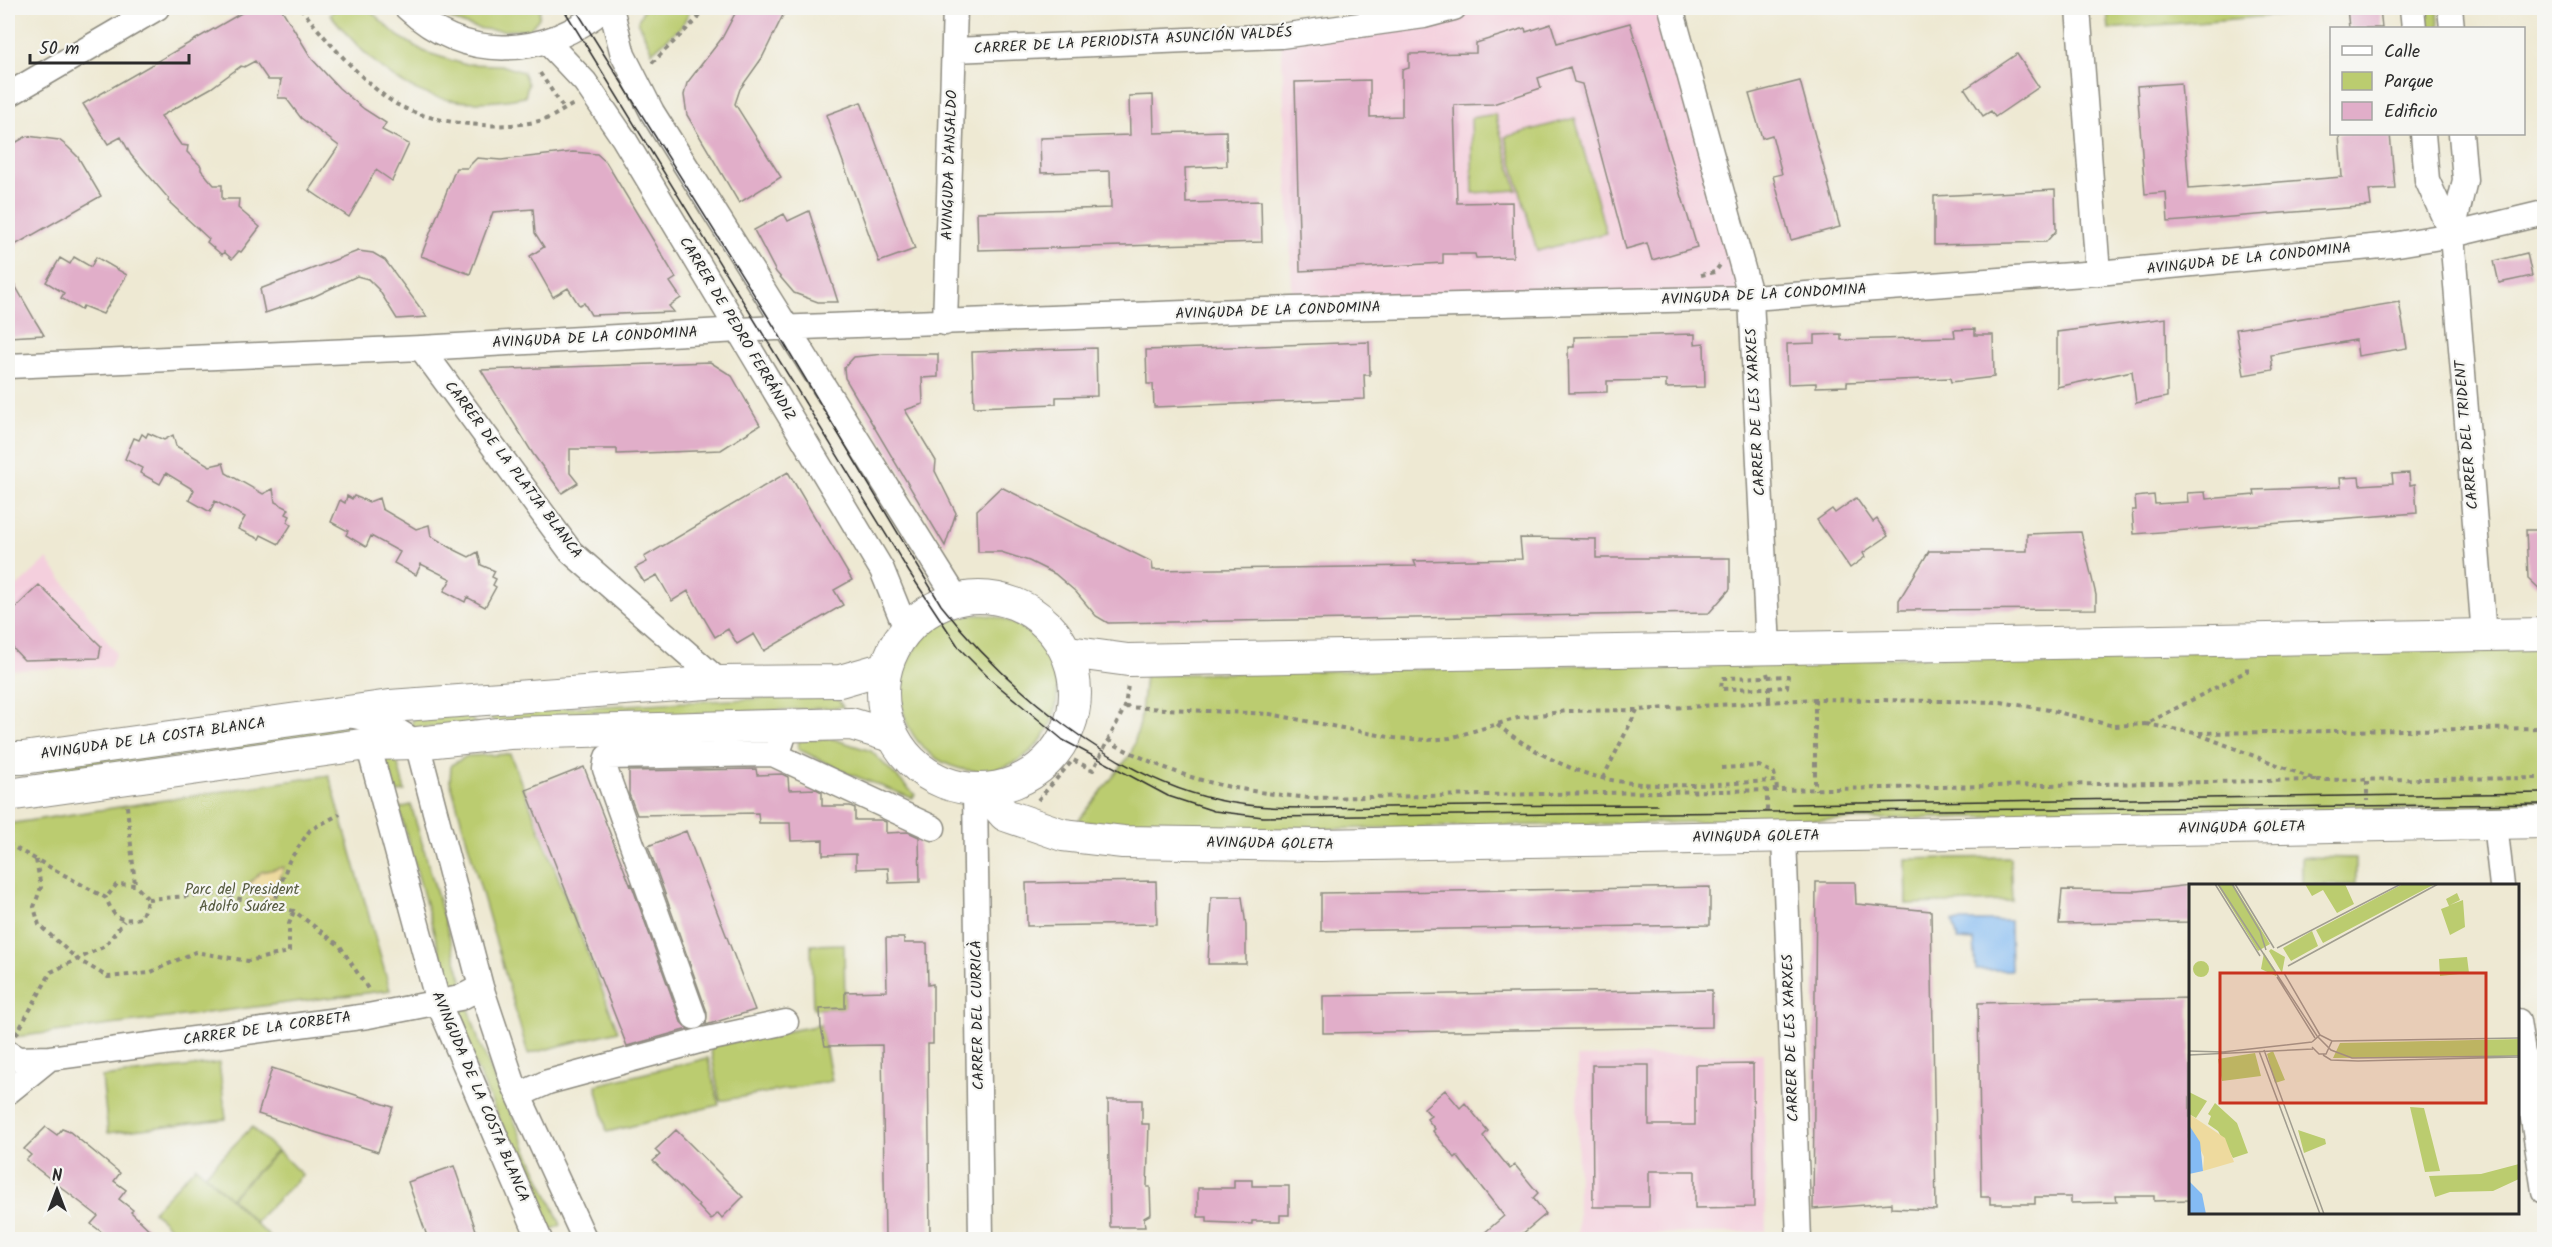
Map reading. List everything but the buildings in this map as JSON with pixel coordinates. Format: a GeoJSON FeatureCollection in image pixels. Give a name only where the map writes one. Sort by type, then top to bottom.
{"type":"FeatureCollection","features":[{"type":"Feature","properties":{"kind":"main road"},"geometry":{"type":"LineString","coordinates":[[983,597],[1016,604],[1058,634],[1069,651],[1078,679],[1074,705],[1063,740],[1050,758],[1018,781],[979,790],[945,784],[917,768],[891,736],[882,704],[885,668],[894,645],[906,629],[932,608],[957,599],[983,597]]}},
{"type":"Feature","properties":{"kind":"main road"},"geometry":{"type":"LineString","coordinates":[[1069,651],[1128,660],[1767,664],[2247,641],[2544,634]]}},
{"type":"Feature","properties":{"kind":"main road","name":"AVINGUDA DE LA COSTA BLANCA"},"geometry":{"type":"LineString","coordinates":[[8,758],[22,758],[333,712],[390,706],[720,682],[840,681],[885,668]]}},
{"type":"Feature","properties":{"kind":"main road"},"geometry":{"type":"LineString","coordinates":[[8,795],[368,744],[417,743],[509,733],[851,724],[891,736]]}},
{"type":"Feature","properties":{"kind":"main road","name":"AVINGUDA GOLETA"},"geometry":{"type":"LineString","coordinates":[[979,790],[1005,815],[1063,835],[1123,842],[1320,845],[1775,825],[2544,822]]}},
{"type":"Feature","properties":{"kind":"street"},"geometry":{"type":"LineString","coordinates":[[8,95],[157,8]]}},
{"type":"Feature","properties":{"kind":"street"},"geometry":{"type":"LineString","coordinates":[[407,8],[419,19],[453,38],[488,47],[522,47],[547,42],[576,30],[605,8]]}},
{"type":"Feature","properties":{"kind":"street"},"geometry":{"type":"LineString","coordinates":[[611,8],[623,54],[652,112],[957,599]]}},
{"type":"Feature","properties":{"kind":"street","name":"AVINGUDA D'ANSALDO"},"geometry":{"type":"LineString","coordinates":[[945,323],[956,8]]}},
{"type":"Feature","properties":{"kind":"street","name":"CARRER DE LA PERIODISTA ASUNCIÓN VALDÉS"},"geometry":{"type":"LineString","coordinates":[[954,50],[1281,36],[1424,16],[1454,8]]}},
{"type":"Feature","properties":{"kind":"street","name":"CARRER DE LES XARXES"},"geometry":{"type":"LineString","coordinates":[[1671,8],[1751,298],[1767,664]]}},
{"type":"Feature","properties":{"kind":"street"},"geometry":{"type":"LineString","coordinates":[[2078,8],[2098,273]]}},
{"type":"Feature","properties":{"kind":"street"},"geometry":{"type":"LineString","coordinates":[[2412,8],[2414,27]]}},
{"type":"Feature","properties":{"kind":"street"},"geometry":{"type":"LineString","coordinates":[[2450,8],[2452,27]]}},
{"type":"Feature","properties":{"kind":"street","name":"CARRER DE PEDRO FERRÁNDIZ"},"geometry":{"type":"LineString","coordinates":[[547,42],[585,82],[624,139],[882,570],[906,629]]}},
{"type":"Feature","properties":{"kind":"street","name":"CARRER DEL TRIDENT"},"geometry":{"type":"LineString","coordinates":[[2423,135],[2427,180],[2452,235]]}},
{"type":"Feature","properties":{"kind":"street","name":"CARRER DEL TRIDENT"},"geometry":{"type":"LineString","coordinates":[[2461,135],[2465,180],[2452,235],[2484,636]]}},
{"type":"Feature","properties":{"kind":"street","name":"AVINGUDA DE LA CONDOMINA"},"geometry":{"type":"LineString","coordinates":[[8,366],[421,348],[787,328],[1293,309],[1751,298],[2098,273],[2392,245],[2452,235],[2544,213]]}},
{"type":"Feature","properties":{"kind":"street","name":"CARRER DE LA PLATJA BLANCA"},"geometry":{"type":"LineString","coordinates":[[421,348],[571,552],[720,682]]}},
{"type":"Feature","properties":{"kind":"street","name":"AVINGUDA DE LA COSTA BLANCA"},"geometry":{"type":"LineString","coordinates":[[333,712],[383,722],[417,743]]}},
{"type":"Feature","properties":{"kind":"street"},"geometry":{"type":"LineString","coordinates":[[773,754],[780,747],[787,726]]}},
{"type":"Feature","properties":{"kind":"street"},"geometry":{"type":"LineString","coordinates":[[417,743],[481,987],[519,1095],[585,1239]]}},
{"type":"Feature","properties":{"kind":"street","name":"AVINGUDA DE LA COSTA BLANCA"},"geometry":{"type":"LineString","coordinates":[[368,744],[438,1002],[540,1239]]}},
{"type":"Feature","properties":{"kind":"street"},"geometry":{"type":"LineString","coordinates":[[694,1017],[605,769],[607,757],[773,754],[933,828]]}},
{"type":"Feature","properties":{"kind":"street","name":"CARRER DEL CURRICÀ"},"geometry":{"type":"LineString","coordinates":[[979,790],[981,1239]]}},
{"type":"Feature","properties":{"kind":"street"},"geometry":{"type":"LineString","coordinates":[[2495,823],[2502,884]]}},
{"type":"Feature","properties":{"kind":"street","name":"CARRER DE LES XARXES"},"geometry":{"type":"LineString","coordinates":[[1775,825],[1799,1239]]}},
{"type":"Feature","properties":{"kind":"street","name":"CARRER DE LA CORBETA"},"geometry":{"type":"LineString","coordinates":[[11,1045],[18,1059],[50,1058],[368,1016],[460,998],[481,987]]}},
{"type":"Feature","properties":{"kind":"street"},"geometry":{"type":"LineString","coordinates":[[519,1095],[548,1082],[703,1040],[786,1022]]}},
{"type":"Feature","properties":{"kind":"street"},"geometry":{"type":"LineString","coordinates":[[2519,1034],[2544,1191]]}},
{"type":"Feature","properties":{"kind":"street"},"geometry":{"type":"LineString","coordinates":[[8,1092],[50,1058]]}},
{"type":"Feature","properties":{"kind":"path"},"geometry":{"type":"LineString","coordinates":[[302,8],[316,30],[397,105],[440,120],[494,126],[543,120],[582,100]]}},
{"type":"Feature","properties":{"kind":"path"},"geometry":{"type":"LineString","coordinates":[[648,65],[656,60],[702,14],[705,8]]}},
{"type":"Feature","properties":{"kind":"path"},"geometry":{"type":"LineString","coordinates":[[540,74],[564,109]]}},
{"type":"Feature","properties":{"kind":"path"},"geometry":{"type":"LineString","coordinates":[[1703,299],[1701,275],[1715,272],[1722,263]]}},
{"type":"Feature","properties":{"kind":"path"},"geometry":{"type":"LineString","coordinates":[[2146,724],[2247,671],[2247,641]]}},
{"type":"Feature","properties":{"kind":"path"},"geometry":{"type":"LineString","coordinates":[[1040,810],[1038,801],[1044,791],[1061,778],[1073,760],[1093,770],[1125,707],[1128,692],[1128,660]]}},
{"type":"Feature","properties":{"kind":"path"},"geometry":{"type":"LineString","coordinates":[[1767,664],[1788,676],[1787,687],[1769,688],[1721,689],[1722,678],[1767,664]]}},
{"type":"Feature","properties":{"kind":"path"},"geometry":{"type":"LineString","coordinates":[[1769,688],[1769,700]]}},
{"type":"Feature","properties":{"kind":"path"},"geometry":{"type":"LineString","coordinates":[[1815,699],[1815,790]]}},
{"type":"Feature","properties":{"kind":"path"},"geometry":{"type":"LineString","coordinates":[[1125,707],[1270,714],[1394,738],[1429,740],[1567,711],[1637,710],[1769,700],[1815,699],[2001,702],[2049,710],[2114,726],[2146,724],[2195,733],[2316,780]]}},
{"type":"Feature","properties":{"kind":"path"},"geometry":{"type":"LineString","coordinates":[[1603,778],[1637,710]]}},
{"type":"Feature","properties":{"kind":"path"},"geometry":{"type":"LineString","coordinates":[[1496,725],[1569,768],[1603,778],[1660,784],[1776,781]]}},
{"type":"Feature","properties":{"kind":"path"},"geometry":{"type":"LineString","coordinates":[[2195,733],[2544,728]]}},
{"type":"Feature","properties":{"kind":"path"},"geometry":{"type":"LineString","coordinates":[[1108,740],[1164,768],[1203,782],[1241,791],[1310,798],[2544,778]]}},
{"type":"Feature","properties":{"kind":"path"},"geometry":{"type":"LineString","coordinates":[[1721,768],[1759,766],[1774,773],[1777,790]]}},
{"type":"Feature","properties":{"kind":"path"},"geometry":{"type":"LineString","coordinates":[[2367,781],[2367,807]]}},
{"type":"Feature","properties":{"kind":"path"},"geometry":{"type":"LineString","coordinates":[[1767,790],[1775,825]]}},
{"type":"Feature","properties":{"kind":"path"},"geometry":{"type":"LineString","coordinates":[[127,806],[135,885],[148,899]]}},
{"type":"Feature","properties":{"kind":"path"},"geometry":{"type":"LineString","coordinates":[[273,906],[289,861],[310,830],[340,813]]}},
{"type":"Feature","properties":{"kind":"path"},"geometry":{"type":"LineString","coordinates":[[8,844],[106,898],[113,914],[124,921],[141,918],[148,899]]}},
{"type":"Feature","properties":{"kind":"path"},"geometry":{"type":"LineString","coordinates":[[36,860],[41,887],[34,907],[39,925],[77,959],[108,977],[149,973],[195,952],[248,961],[289,952],[289,924],[294,911]]}},
{"type":"Feature","properties":{"kind":"path"},"geometry":{"type":"LineString","coordinates":[[106,898],[117,885],[135,885]]}},
{"type":"Feature","properties":{"kind":"path"},"geometry":{"type":"LineString","coordinates":[[148,899],[218,894],[294,911],[340,946],[370,992]]}},
{"type":"Feature","properties":{"kind":"path"},"geometry":{"type":"LineString","coordinates":[[11,1045],[51,972],[105,946],[124,921]]}},
{"type":"Feature","properties":{"kind":"shaded area"},"geometry":{"type":"Polygon","coordinates":[[[1454,8],[1671,8],[1751,298],[1293,309],[1281,36],[1454,8]]]}},
{"type":"Feature","properties":{"kind":"shaded area"},"geometry":{"type":"Polygon","coordinates":[[[47,559],[116,653],[110,667],[8,670],[8,595],[47,559]]]}},
{"type":"Feature","properties":{"kind":"shaded area"},"geometry":{"type":"Polygon","coordinates":[[[1763,1053],[1766,1232],[1578,1235],[1577,1057],[1763,1053]]]}},
{"type":"Feature","properties":{"kind":"green space"},"geometry":{"type":"Polygon","coordinates":[[[337,8],[367,8],[398,36],[425,52],[463,64],[501,65],[523,72],[528,84],[525,97],[492,102],[463,102],[437,97],[414,89],[392,76],[351,39],[330,14],[337,8]]]}},
{"type":"Feature","properties":{"kind":"green space"},"geometry":{"type":"Polygon","coordinates":[[[431,8],[540,8],[539,18],[530,29],[490,30],[456,21],[431,8]]]}},
{"type":"Feature","properties":{"kind":"green space"},"geometry":{"type":"Polygon","coordinates":[[[644,8],[691,8],[682,26],[652,52],[638,21],[644,8]]]}},
{"type":"Feature","properties":{"kind":"green space"},"geometry":{"type":"Polygon","coordinates":[[[2107,8],[2372,8],[2109,29],[2107,8]]]}},
{"type":"Feature","properties":{"kind":"green space"},"geometry":{"type":"Polygon","coordinates":[[[2425,8],[2438,8],[2439,27],[2427,27],[2425,8]]]}},
{"type":"Feature","properties":{"kind":"green space"},"geometry":{"type":"Polygon","coordinates":[[[1495,114],[1517,190],[1473,193],[1471,118],[1495,114]]]}},
{"type":"Feature","properties":{"kind":"green space"},"geometry":{"type":"Polygon","coordinates":[[[1575,118],[1606,233],[1537,251],[1505,137],[1575,118]]]}},
{"type":"Feature","properties":{"kind":"green space"},"geometry":{"type":"Polygon","coordinates":[[[979,615],[994,616],[1009,621],[1034,638],[1051,663],[1056,678],[1056,708],[1051,723],[1034,748],[1009,765],[994,770],[979,771],[964,770],[949,765],[924,748],[907,723],[902,708],[901,693],[902,678],[907,663],[924,638],[949,621],[964,616],[979,615]]]}},
{"type":"Feature","properties":{"kind":"green space"},"geometry":{"type":"Polygon","coordinates":[[[2544,643],[2544,807],[1153,832],[1078,821],[1131,754],[1140,723],[1145,675],[2544,643]]]}},
{"type":"Feature","properties":{"kind":"green space"},"geometry":{"type":"Polygon","coordinates":[[[835,695],[843,707],[497,724],[482,712],[835,695]]]}},
{"type":"Feature","properties":{"kind":"green space"},"geometry":{"type":"Polygon","coordinates":[[[466,713],[477,724],[415,728],[411,725],[414,717],[466,713]]]}},
{"type":"Feature","properties":{"kind":"green space"},"geometry":{"type":"Polygon","coordinates":[[[357,723],[358,733],[48,776],[38,767],[357,723]]]}},
{"type":"Feature","properties":{"kind":"green space"},"geometry":{"type":"Polygon","coordinates":[[[833,739],[871,751],[915,795],[912,798],[847,773],[798,749],[799,740],[833,739]]]}},
{"type":"Feature","properties":{"kind":"green space"},"geometry":{"type":"Polygon","coordinates":[[[395,753],[405,791],[393,793],[381,754],[395,753]]]}},
{"type":"Feature","properties":{"kind":"green space"},"geometry":{"type":"Polygon","coordinates":[[[510,754],[618,1031],[528,1054],[450,781],[451,765],[467,756],[510,754]]]}},
{"type":"Feature","properties":{"kind":"green space","name":"Parc del President Adolfo Suárez"},"geometry":{"type":"Polygon","coordinates":[[[329,775],[390,990],[15,1037],[8,997],[8,824],[329,775]]]}},
{"type":"Feature","properties":{"kind":"green space"},"geometry":{"type":"Polygon","coordinates":[[[411,805],[464,987],[452,996],[399,808],[411,805]]]}},
{"type":"Feature","properties":{"kind":"green space"},"geometry":{"type":"Polygon","coordinates":[[[2010,857],[2012,901],[1906,904],[1905,859],[2010,857]]]}},
{"type":"Feature","properties":{"kind":"green space"},"geometry":{"type":"Polygon","coordinates":[[[2302,857],[2356,858],[2356,884],[2302,884],[2302,857]]]}},
{"type":"Feature","properties":{"kind":"green space"},"geometry":{"type":"Polygon","coordinates":[[[844,944],[845,1008],[813,1009],[811,945],[844,944]]]}},
{"type":"Feature","properties":{"kind":"green space"},"geometry":{"type":"Polygon","coordinates":[[[468,1005],[480,1045],[561,1225],[549,1231],[468,1049],[456,1010],[468,1005]]]}},
{"type":"Feature","properties":{"kind":"green space"},"geometry":{"type":"Polygon","coordinates":[[[821,1025],[832,1081],[720,1101],[710,1046],[821,1025]]]}},
{"type":"Feature","properties":{"kind":"green space"},"geometry":{"type":"Polygon","coordinates":[[[708,1058],[719,1105],[607,1132],[596,1085],[708,1058]]]}},
{"type":"Feature","properties":{"kind":"green space"},"geometry":{"type":"Polygon","coordinates":[[[219,1063],[226,1119],[108,1133],[102,1077],[219,1063]]]}},
{"type":"Feature","properties":{"kind":"green space"},"geometry":{"type":"Polygon","coordinates":[[[252,1127],[277,1151],[230,1198],[205,1174],[252,1127]]]}},
{"type":"Feature","properties":{"kind":"green space"},"geometry":{"type":"Polygon","coordinates":[[[278,1151],[302,1175],[255,1222],[231,1198],[278,1151]]]}},
{"type":"Feature","properties":{"kind":"green space"},"geometry":{"type":"Polygon","coordinates":[[[196,1166],[272,1239],[182,1239],[153,1211],[196,1166]]]}},
{"type":"Feature","properties":{"kind":"sand"},"geometry":{"type":"Polygon","coordinates":[[[284,867],[273,899],[240,892],[261,872],[284,867]]]}},
{"type":"Feature","properties":{"kind":"water"},"geometry":{"type":"Polygon","coordinates":[[[1953,921],[2010,921],[2011,970],[1976,970],[1974,941],[1958,940],[1953,921]]]}},
{"type":"Feature","properties":{"kind":"tram line"},"geometry":{"type":"LineString","coordinates":[[563,8],[909,572],[960,649],[990,679],[1063,740],[1168,796],[1214,811],[1263,817],[2544,804]]}},
{"type":"Feature","properties":{"kind":"tram line"},"geometry":{"type":"LineString","coordinates":[[575,8],[775,328],[941,605],[997,667],[1064,725],[1101,750],[1140,772],[1179,788],[1238,804],[1301,808],[1657,805]]}},
{"type":"Feature","properties":{"kind":"tram line"},"geometry":{"type":"LineString","coordinates":[[1792,804],[2544,793]]}}]}
